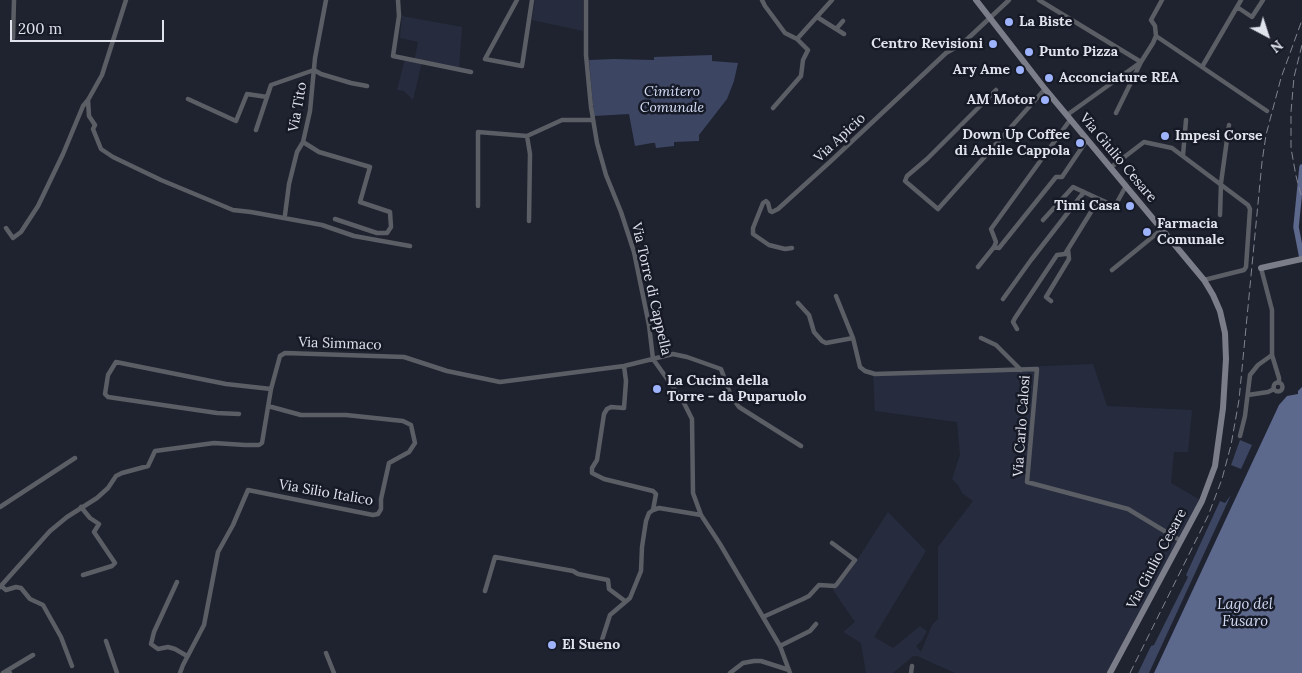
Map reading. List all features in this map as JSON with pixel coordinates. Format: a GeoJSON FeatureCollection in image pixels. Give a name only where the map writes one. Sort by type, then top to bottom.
{"type":"FeatureCollection","features":[{"type":"Feature","properties":{"kind":"street"},"geometry":{"type":"LineString","coordinates":[[13,38],[14,0]]}},
{"type":"Feature","properties":{"kind":"street"},"geometry":{"type":"LineString","coordinates":[[6,228],[13,238],[22,232],[47,188],[83,106],[102,74],[126,0]]}},
{"type":"Feature","properties":{"kind":"street","name":"Via Tito"},"geometry":{"type":"LineString","coordinates":[[285,215],[289,184],[298,152],[303,142],[310,111],[314,70],[326,0]]}},
{"type":"Feature","properties":{"kind":"street"},"geometry":{"type":"LineString","coordinates":[[398,0],[399,16],[393,56],[471,72]]}},
{"type":"Feature","properties":{"kind":"street"},"geometry":{"type":"LineString","coordinates":[[517,0],[485,59],[522,66],[532,0]]}},
{"type":"Feature","properties":{"kind":"street","name":"Via Torre di Cappella"},"geometry":{"type":"LineString","coordinates":[[586,0],[586,55],[592,120],[606,175],[634,252],[649,325],[653,359],[683,401],[692,419],[693,493],[701,515],[780,646],[790,672]]}},
{"type":"Feature","properties":{"kind":"street"},"geometry":{"type":"LineString","coordinates":[[762,0],[764,6],[784,33],[797,39],[808,50],[803,60],[801,76],[773,108]]}},
{"type":"Feature","properties":{"kind":"street"},"geometry":{"type":"LineString","coordinates":[[797,39],[832,0]]}},
{"type":"Feature","properties":{"kind":"street","name":"Via Giulio Cesare"},"geometry":{"type":"LineString","coordinates":[[976,0],[1068,118],[1204,280],[1213,294],[1220,311],[1225,333],[1226,358],[1223,408],[1215,466],[1202,502],[1110,673]]}},
{"type":"Feature","properties":{"kind":"street"},"geometry":{"type":"LineString","coordinates":[[990,17],[1009,0]]}},
{"type":"Feature","properties":{"kind":"street"},"geometry":{"type":"LineString","coordinates":[[1039,0],[1141,62]]}},
{"type":"Feature","properties":{"kind":"street"},"geometry":{"type":"LineString","coordinates":[[1116,113],[1156,36],[1151,20],[1162,0]]}},
{"type":"Feature","properties":{"kind":"street"},"geometry":{"type":"LineString","coordinates":[[1202,67],[1241,0]]}},
{"type":"Feature","properties":{"kind":"street"},"geometry":{"type":"LineString","coordinates":[[1237,7],[1252,16],[1263,0]]}},
{"type":"Feature","properties":{"kind":"street"},"geometry":{"type":"LineString","coordinates":[[817,17],[844,34]]}},
{"type":"Feature","properties":{"kind":"street","name":"Via Apicio"},"geometry":{"type":"LineString","coordinates":[[792,248],[785,249],[769,245],[754,234],[753,228],[763,203],[766,201],[768,203],[772,212],[778,209],[946,53],[962,44],[990,17]]}},
{"type":"Feature","properties":{"kind":"street"},"geometry":{"type":"LineString","coordinates":[[836,29],[843,20]]}},
{"type":"Feature","properties":{"kind":"street"},"geometry":{"type":"LineString","coordinates":[[1156,36],[1267,111]]}},
{"type":"Feature","properties":{"kind":"street"},"geometry":{"type":"LineString","coordinates":[[978,267],[996,242],[991,229],[1068,118],[1141,62]]}},
{"type":"Feature","properties":{"kind":"street"},"geometry":{"type":"LineString","coordinates":[[256,130],[271,85],[314,70],[321,74],[366,86]]}},
{"type":"Feature","properties":{"kind":"street"},"geometry":{"type":"LineString","coordinates":[[996,90],[905,180],[938,209],[1045,89]]}},
{"type":"Feature","properties":{"kind":"street"},"geometry":{"type":"LineString","coordinates":[[188,99],[236,121],[247,94],[267,97]]}},
{"type":"Feature","properties":{"kind":"street"},"geometry":{"type":"LineString","coordinates":[[88,100],[89,116],[95,125],[93,129],[101,149],[113,157],[161,180],[233,210],[322,225],[354,236],[410,246]]}},
{"type":"Feature","properties":{"kind":"street"},"geometry":{"type":"LineString","coordinates":[[478,206],[478,132],[527,136],[562,120],[592,120]]}},
{"type":"Feature","properties":{"kind":"street"},"geometry":{"type":"LineString","coordinates":[[1183,156],[1186,120]]}},
{"type":"Feature","properties":{"kind":"street"},"geometry":{"type":"LineString","coordinates":[[1220,214],[1229,125]]}},
{"type":"Feature","properties":{"kind":"street"},"geometry":{"type":"LineString","coordinates":[[527,136],[530,154],[529,221]]}},
{"type":"Feature","properties":{"kind":"street"},"geometry":{"type":"LineString","coordinates":[[994,247],[999,248],[1056,177],[1062,177],[1087,140]]}},
{"type":"Feature","properties":{"kind":"street"},"geometry":{"type":"LineString","coordinates":[[303,142],[319,152],[370,167],[360,202],[390,212],[391,227],[387,233],[377,234],[335,220]]}},
{"type":"Feature","properties":{"kind":"street"},"geometry":{"type":"LineString","coordinates":[[1110,168],[1144,142],[1172,148],[1248,205],[1250,209],[1246,267],[1244,270],[1204,280]]}},
{"type":"Feature","properties":{"kind":"street"},"geometry":{"type":"LineString","coordinates":[[1043,220],[1073,187],[1115,206],[1126,186]]}},
{"type":"Feature","properties":{"kind":"street"},"geometry":{"type":"LineString","coordinates":[[1003,299],[1084,192]]}},
{"type":"Feature","properties":{"kind":"street"},"geometry":{"type":"LineString","coordinates":[[1017,329],[1012,322],[1057,255],[1065,254],[1099,199]]}},
{"type":"Feature","properties":{"kind":"street"},"geometry":{"type":"LineString","coordinates":[[1112,270],[1161,230]]}},
{"type":"Feature","properties":{"kind":"street"},"geometry":{"type":"LineString","coordinates":[[1051,301],[1046,297],[1069,259],[1068,249]]}},
{"type":"Feature","properties":{"kind":"street"},"geometry":{"type":"LineString","coordinates":[[1248,395],[1274,389],[1278,392],[1282,389],[1272,355],[1272,310],[1261,268],[1300,259]]}},
{"type":"Feature","properties":{"kind":"street","name":"Via Carlo Calosi"},"geometry":{"type":"LineString","coordinates":[[836,296],[853,338],[860,367],[865,371],[875,374],[1037,369],[1027,482],[1128,509],[1181,541]]}},
{"type":"Feature","properties":{"kind":"street"},"geometry":{"type":"LineString","coordinates":[[798,303],[809,315],[814,332],[822,341],[826,343],[853,338]]}},
{"type":"Feature","properties":{"kind":"street"},"geometry":{"type":"LineString","coordinates":[[981,338],[996,345],[1021,370]]}},
{"type":"Feature","properties":{"kind":"street","name":"Via Simmaco"},"geometry":{"type":"LineString","coordinates":[[0,586],[50,531],[66,517],[97,498],[108,488],[116,476],[122,472],[148,466],[155,451],[214,443],[259,445],[262,443],[271,389],[280,356],[285,353],[404,357],[442,370],[500,382],[624,366],[672,354],[687,357],[721,369],[731,396],[739,407],[801,446]]}},
{"type":"Feature","properties":{"kind":"street"},"geometry":{"type":"LineString","coordinates":[[1240,436],[1250,375],[1258,365],[1272,355]]}},
{"type":"Feature","properties":{"kind":"street"},"geometry":{"type":"LineString","coordinates":[[239,414],[217,413],[108,397],[105,394],[108,374],[116,362],[226,384],[271,389]]}},
{"type":"Feature","properties":{"kind":"street"},"geometry":{"type":"LineString","coordinates":[[624,366],[626,381],[624,408],[611,407],[604,414],[597,460],[592,468],[592,473],[604,479],[653,492],[656,494],[653,510]]}},
{"type":"Feature","properties":{"kind":"street"},"geometry":{"type":"LineString","coordinates":[[1274,389],[1275,384],[1279,382]]}},
{"type":"Feature","properties":{"kind":"street","name":"Via Silio Italico"},"geometry":{"type":"LineString","coordinates":[[180,673],[204,625],[218,552],[233,525],[248,490],[373,515],[378,514],[381,509],[381,499],[389,463],[409,452],[415,443],[411,425],[403,420],[346,415],[301,415],[268,406]]}},
{"type":"Feature","properties":{"kind":"street"},"geometry":{"type":"LineString","coordinates":[[0,507],[76,458]]}},
{"type":"Feature","properties":{"kind":"street"},"geometry":{"type":"LineString","coordinates":[[81,507],[90,518],[99,524],[94,532],[115,563],[112,566],[83,575]]}},
{"type":"Feature","properties":{"kind":"street"},"geometry":{"type":"LineString","coordinates":[[580,642],[600,646],[610,615],[630,598],[641,571],[646,521],[649,514],[659,508],[701,515]]}},
{"type":"Feature","properties":{"kind":"street"},"geometry":{"type":"LineString","coordinates":[[763,617],[803,599],[820,585],[835,586],[837,584],[855,560],[832,544]]}},
{"type":"Feature","properties":{"kind":"street"},"geometry":{"type":"LineString","coordinates":[[485,591],[495,557],[573,571],[578,574],[608,580],[608,589],[625,602]]}},
{"type":"Feature","properties":{"kind":"street"},"geometry":{"type":"LineString","coordinates":[[177,582],[154,632],[151,644],[158,649],[168,647],[175,649],[187,656]]}},
{"type":"Feature","properties":{"kind":"street"},"geometry":{"type":"LineString","coordinates":[[0,586],[6,590],[16,587],[21,588],[30,599],[43,604],[61,637],[72,666]]}},
{"type":"Feature","properties":{"kind":"street"},"geometry":{"type":"LineString","coordinates":[[780,646],[810,630],[816,624]]}},
{"type":"Feature","properties":{"kind":"street"},"geometry":{"type":"LineString","coordinates":[[106,641],[117,673]]}},
{"type":"Feature","properties":{"kind":"street"},"geometry":{"type":"LineString","coordinates":[[326,653],[334,673]]}},
{"type":"Feature","properties":{"kind":"street"},"geometry":{"type":"LineString","coordinates":[[3,673],[9,672],[33,655]]}},
{"type":"Feature","properties":{"kind":"street"},"geometry":{"type":"LineString","coordinates":[[730,673],[742,662],[754,661],[777,666],[790,672]]}},
{"type":"Feature","properties":{"kind":"street"},"geometry":{"type":"LineString","coordinates":[[911,673],[912,666]]}},
{"type":"Feature","properties":{"kind":"shaded area"},"geometry":{"type":"Polygon","coordinates":[[[535,0],[583,0],[583,31],[532,20],[535,0]]]}},
{"type":"Feature","properties":{"kind":"shaded area"},"geometry":{"type":"Polygon","coordinates":[[[402,16],[462,27],[459,70],[422,62],[413,100],[404,91],[397,90],[405,59],[414,62],[418,42],[400,38],[402,16]]]}},
{"type":"Feature","properties":{"kind":"shaded area"},"geometry":{"type":"Polygon","coordinates":[[[1093,364],[1107,406],[1192,410],[1188,452],[1174,452],[1171,483],[1204,502],[1109,673],[955,673],[917,656],[913,656],[893,673],[866,673],[861,643],[843,632],[855,622],[833,590],[850,571],[888,512],[926,551],[874,637],[893,648],[920,626],[927,631],[916,646],[921,652],[932,625],[938,619],[938,547],[973,501],[962,493],[952,479],[960,455],[957,422],[875,411],[873,373],[1093,364]]]}},
{"type":"Feature","properties":{"kind":"green space","name":"Cimitero Comunale"},"geometry":{"type":"Polygon","coordinates":[[[712,55],[712,61],[738,63],[727,99],[699,135],[699,141],[674,142],[674,146],[656,148],[655,143],[635,146],[629,114],[594,116],[589,60],[654,60],[654,57],[712,55]]]}},
{"type":"Feature","properties":{"kind":"green space"},"geometry":{"type":"Polygon","coordinates":[[[1240,440],[1252,445],[1241,469],[1231,465],[1240,440]]]}},
{"type":"Feature","properties":{"kind":"green space"},"geometry":{"type":"Polygon","coordinates":[[[1231,495],[1149,673],[1138,673],[1188,577],[1186,575],[1220,501],[1225,503],[1231,495]]]}},
{"type":"Feature","properties":{"kind":"water","name":"Lago del Fusaro"},"geometry":{"type":"Polygon","coordinates":[[[1302,387],[1302,673],[1154,673],[1279,405],[1287,396],[1298,394],[1302,387]]]}},
{"type":"Feature","properties":{"kind":"waterway"},"geometry":{"type":"LineString","coordinates":[[1302,167],[1296,227],[1302,258]]}},
{"type":"Feature","properties":{"kind":"railway"},"geometry":{"type":"LineString","coordinates":[[1130,673],[1208,516],[1222,479],[1231,445],[1239,400],[1266,135],[1281,78],[1302,20]]}},
{"type":"Feature","properties":{"kind":"railway"},"geometry":{"type":"LineString","coordinates":[[1302,45],[1294,77],[1291,112],[1291,148],[1302,199]]}},
{"type":"Feature","properties":{"kind":"place","name":"La Biste"},"geometry":{"type":"Point","coordinates":[1009,22]}},
{"type":"Feature","properties":{"kind":"place","name":"Centro Revisioni"},"geometry":{"type":"Point","coordinates":[993,44]}},
{"type":"Feature","properties":{"kind":"place","name":"Punto Pizza"},"geometry":{"type":"Point","coordinates":[1029,52]}},
{"type":"Feature","properties":{"kind":"place","name":"Ary Ame"},"geometry":{"type":"Point","coordinates":[1020,70]}},
{"type":"Feature","properties":{"kind":"place","name":"Acconciature REA"},"geometry":{"type":"Point","coordinates":[1049,78]}},
{"type":"Feature","properties":{"kind":"place","name":"AM Motor"},"geometry":{"type":"Point","coordinates":[1045,100]}},
{"type":"Feature","properties":{"kind":"place","name":"Impesi Corse"},"geometry":{"type":"Point","coordinates":[1165,136]}},
{"type":"Feature","properties":{"kind":"place","name":"Down Up Coffee di Achile Cappola"},"geometry":{"type":"Point","coordinates":[1080,143]}},
{"type":"Feature","properties":{"kind":"place","name":"Timi Casa"},"geometry":{"type":"Point","coordinates":[1130,206]}},
{"type":"Feature","properties":{"kind":"place","name":"Farmacia Comunale"},"geometry":{"type":"Point","coordinates":[1147,232]}},
{"type":"Feature","properties":{"kind":"place","name":"La Cucina della Torre - da Puparuolo"},"geometry":{"type":"Point","coordinates":[657,389]}},
{"type":"Feature","properties":{"kind":"place","name":"El Sueno"},"geometry":{"type":"Point","coordinates":[552,645]}}]}
